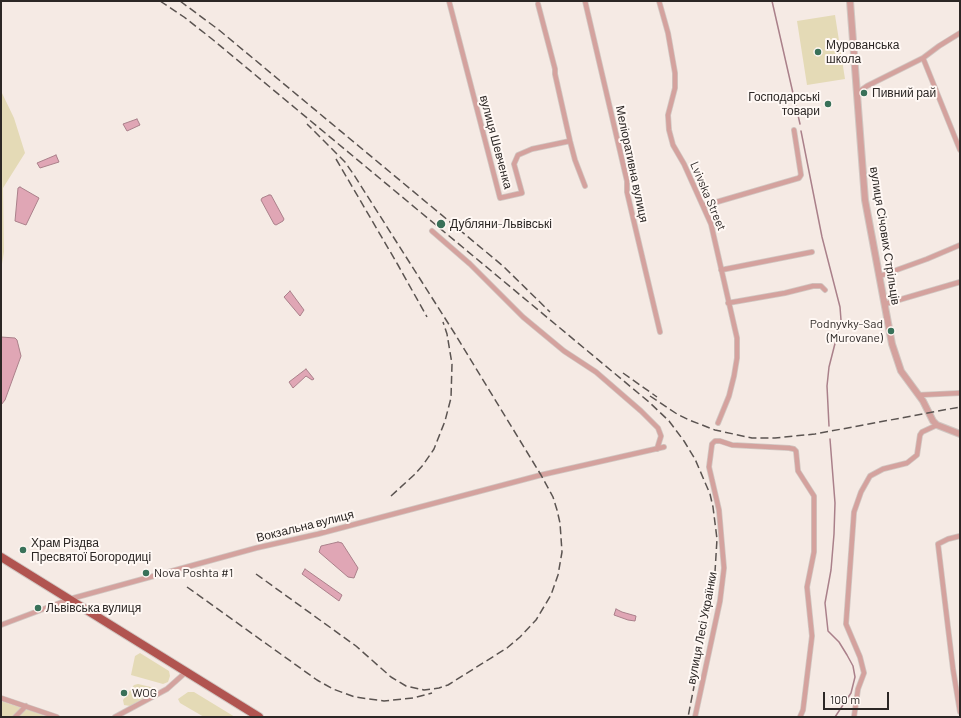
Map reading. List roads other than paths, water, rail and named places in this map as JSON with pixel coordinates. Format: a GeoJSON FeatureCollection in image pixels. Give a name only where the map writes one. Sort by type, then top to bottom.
{"type":"FeatureCollection","features":[{"type":"Feature","properties":{"kind":"highway"},"geometry":{"type":"LineString","coordinates":[[1,557],[259,717]]}},
{"type":"Feature","properties":{"kind":"street","name":"вулиця Шевченка"},"geometry":{"type":"LineString","coordinates":[[449,1],[500,198],[522,193],[514,164],[518,155],[532,149],[570,141]]}},
{"type":"Feature","properties":{"kind":"street","name":"Меліоративна вулиця"},"geometry":{"type":"LineString","coordinates":[[585,1],[627,181],[627,192],[660,332]]}},
{"type":"Feature","properties":{"kind":"street","name":"Lvivska Street"},"geometry":{"type":"LineString","coordinates":[[659,1],[668,34],[675,73],[675,88],[668,115],[669,130],[673,145],[684,164],[711,224],[737,338],[737,358],[729,396],[718,423]]}},
{"type":"Feature","properties":{"kind":"street","name":"вулиця Січових Стрільців"},"geometry":{"type":"LineString","coordinates":[[850,1],[865,200],[884,304],[899,365],[905,377],[919,395],[931,418],[937,425]]}},
{"type":"Feature","properties":{"kind":"street"},"geometry":{"type":"LineString","coordinates":[[538,4],[555,69],[570,141],[575,160],[585,186]]}},
{"type":"Feature","properties":{"kind":"street"},"geometry":{"type":"LineString","coordinates":[[857,93],[867,86],[923,58],[960,33]]}},
{"type":"Feature","properties":{"kind":"street"},"geometry":{"type":"LineString","coordinates":[[923,58],[960,150]]}},
{"type":"Feature","properties":{"kind":"street"},"geometry":{"type":"LineString","coordinates":[[703,206],[799,178],[801,175],[794,130]]}},
{"type":"Feature","properties":{"kind":"street"},"geometry":{"type":"LineString","coordinates":[[432,231],[470,264],[523,317],[564,351],[596,372],[641,411],[658,428],[660,436],[657,448],[664,447]]}},
{"type":"Feature","properties":{"kind":"street"},"geometry":{"type":"LineString","coordinates":[[880,276],[960,245]]}},
{"type":"Feature","properties":{"kind":"street"},"geometry":{"type":"LineString","coordinates":[[721,270],[812,252]]}},
{"type":"Feature","properties":{"kind":"street"},"geometry":{"type":"LineString","coordinates":[[884,304],[960,282]]}},
{"type":"Feature","properties":{"kind":"street"},"geometry":{"type":"LineString","coordinates":[[728,303],[785,293],[813,286],[821,286],[825,290]]}},
{"type":"Feature","properties":{"kind":"street"},"geometry":{"type":"LineString","coordinates":[[919,395],[960,393]]}},
{"type":"Feature","properties":{"kind":"street"},"geometry":{"type":"LineString","coordinates":[[854,717],[858,689],[864,673],[860,657],[846,624],[854,512],[861,492],[870,476],[883,469],[907,463],[917,455],[920,435],[922,432],[937,425],[960,434]]}},
{"type":"Feature","properties":{"kind":"street","name":"вулиця Лесі Українки"},"geometry":{"type":"LineString","coordinates":[[694,717],[720,601],[724,568],[719,510],[709,467],[711,448],[715,441],[732,445],[794,449],[796,452],[798,471],[814,496],[814,552],[807,587],[812,636],[803,710],[800,717]]}},
{"type":"Feature","properties":{"kind":"street","name":"Вокзальна вулиця"},"geometry":{"type":"LineString","coordinates":[[1,625],[70,599],[256,548],[375,519],[544,474],[657,448]]}},
{"type":"Feature","properties":{"kind":"street"},"geometry":{"type":"LineString","coordinates":[[960,536],[948,539],[938,544],[953,669],[960,712]]}},
{"type":"Feature","properties":{"kind":"street"},"geometry":{"type":"LineString","coordinates":[[116,717],[167,689],[186,672]]}},
{"type":"Feature","properties":{"kind":"street"},"geometry":{"type":"LineString","coordinates":[[1,698],[57,717]]}},
{"type":"Feature","properties":{"kind":"street"},"geometry":{"type":"LineString","coordinates":[[15,717],[26,706]]}},
{"type":"Feature","properties":{"kind":"waterway"},"geometry":{"type":"LineString","coordinates":[[772,1],[800,124]]}},
{"type":"Feature","properties":{"kind":"waterway"},"geometry":{"type":"LineString","coordinates":[[801,131],[822,237],[840,307],[841,320],[829,367],[827,386],[829,426]]}},
{"type":"Feature","properties":{"kind":"waterway"},"geometry":{"type":"LineString","coordinates":[[830,439],[835,503],[831,570],[825,603],[828,631],[839,642],[847,655],[853,666],[855,677],[851,693],[835,717]]}},
{"type":"Feature","properties":{"kind":"railway"},"geometry":{"type":"LineString","coordinates":[[160,1],[184,17],[212,39],[649,402],[669,421],[684,441],[695,459],[710,494],[717,539],[712,595],[688,717]]}},
{"type":"Feature","properties":{"kind":"railway"},"geometry":{"type":"LineString","coordinates":[[180,1],[219,30],[503,266],[550,312]]}},
{"type":"Feature","properties":{"kind":"railway"},"geometry":{"type":"LineString","coordinates":[[256,574],[356,646],[391,677],[406,686],[424,690],[448,685],[507,648],[520,637],[536,620],[551,595],[558,575],[562,552],[560,523],[557,510],[553,497],[541,475],[455,334],[354,175],[345,162],[307,124]]}},
{"type":"Feature","properties":{"kind":"railway"},"geometry":{"type":"LineString","coordinates":[[336,159],[427,317]]}},
{"type":"Feature","properties":{"kind":"railway"},"geometry":{"type":"LineString","coordinates":[[391,496],[423,465],[434,449],[445,421],[451,398],[452,364],[447,334],[443,322]]}},
{"type":"Feature","properties":{"kind":"railway"},"geometry":{"type":"LineString","coordinates":[[623,373],[657,397]]}},
{"type":"Feature","properties":{"kind":"railway"},"geometry":{"type":"LineString","coordinates":[[650,396],[689,420],[715,430],[752,438],[775,438],[815,434],[960,407]]}},
{"type":"Feature","properties":{"kind":"railway"},"geometry":{"type":"LineString","coordinates":[[187,587],[317,680],[333,689],[355,697],[384,701],[413,698],[432,693]]}},
{"type":"Feature","properties":{"kind":"place","name":"Мурованська школа"},"geometry":{"type":"Point","coordinates":[818,52]}},
{"type":"Feature","properties":{"kind":"place","name":"Пивний рай"},"geometry":{"type":"Point","coordinates":[864,93]}},
{"type":"Feature","properties":{"kind":"place","name":"Господарські товари"},"geometry":{"type":"Point","coordinates":[828,104]}},
{"type":"Feature","properties":{"kind":"place","name":"Дубляни-Львівські"},"geometry":{"type":"Point","coordinates":[441,224]}},
{"type":"Feature","properties":{"kind":"place","name":"Podnyvky-Sad (Murovane)"},"geometry":{"type":"Point","coordinates":[891,331]}},
{"type":"Feature","properties":{"kind":"place","name":"Храм Різдва Пресвятої Богородиці"},"geometry":{"type":"Point","coordinates":[23,550]}},
{"type":"Feature","properties":{"kind":"place","name":"Nova Poshta #1"},"geometry":{"type":"Point","coordinates":[146,573]}},
{"type":"Feature","properties":{"kind":"place","name":"Львівська вулиця"},"geometry":{"type":"Point","coordinates":[38,608]}},
{"type":"Feature","properties":{"kind":"place","name":"WOG"},"geometry":{"type":"Point","coordinates":[124,693]}}]}
